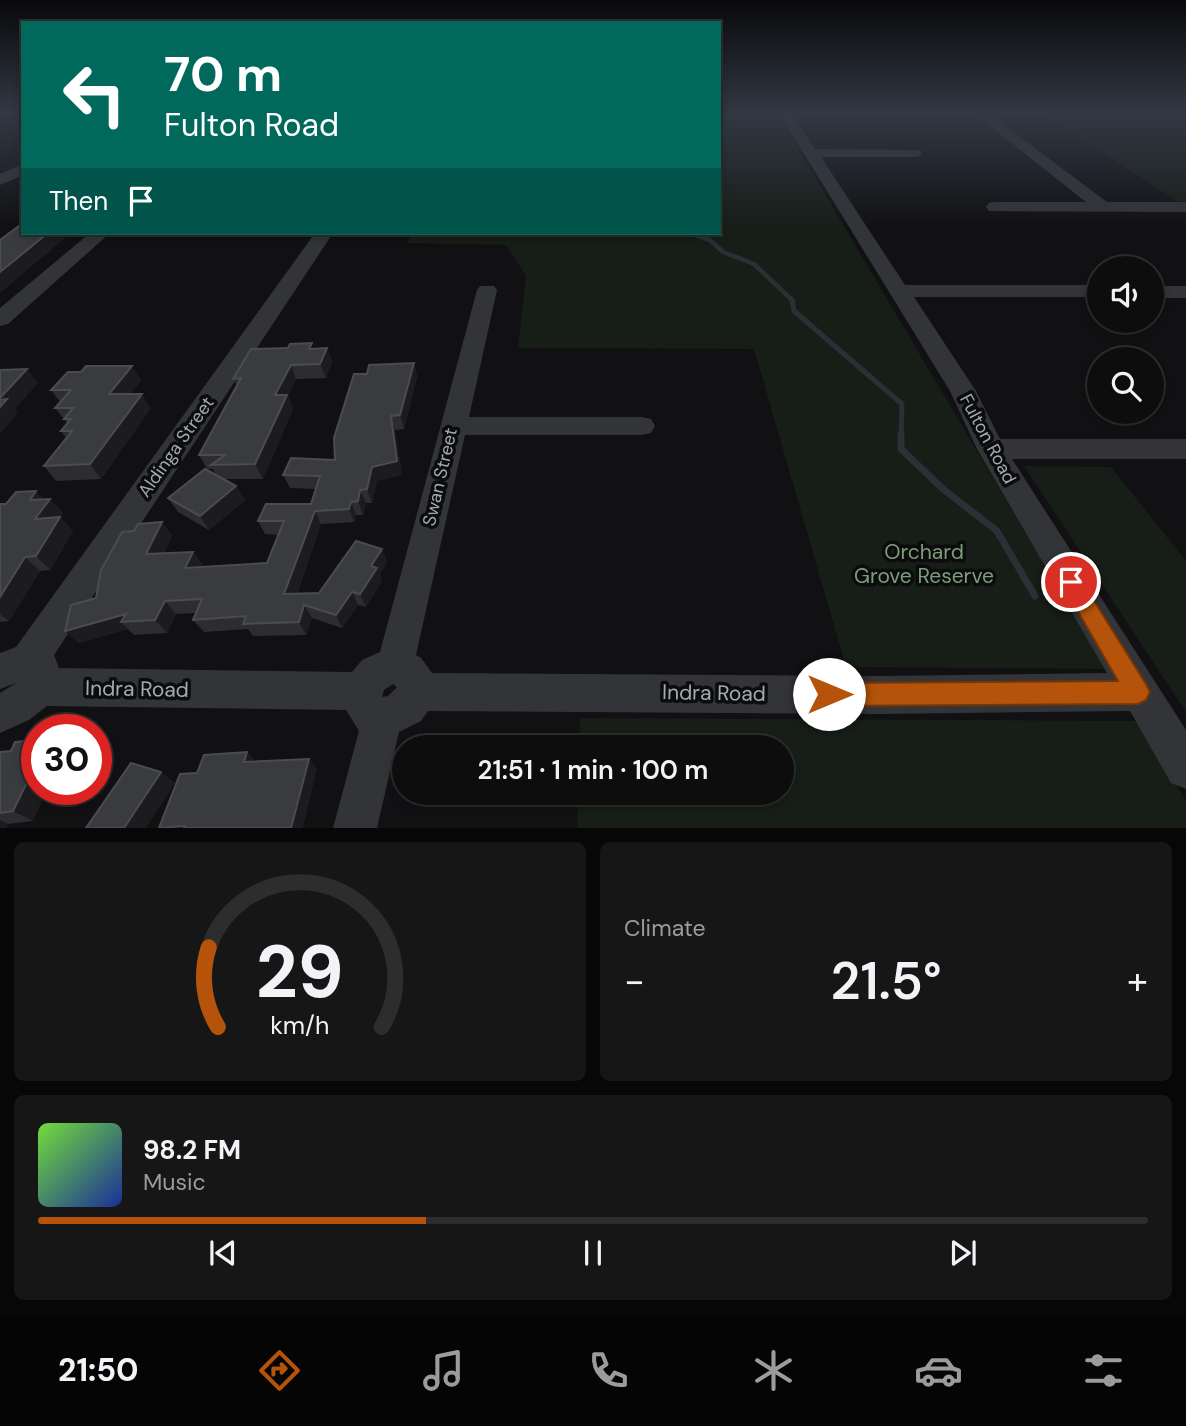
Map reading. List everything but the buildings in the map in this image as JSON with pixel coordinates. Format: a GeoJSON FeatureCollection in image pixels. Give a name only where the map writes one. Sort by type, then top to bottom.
{"type":"FeatureCollection","features":[{"type":"Feature","properties":{"kind":"street"},"geometry":{"type":"LineString","coordinates":[[1031,152],[1103,207]]}},
{"type":"Feature","properties":{"kind":"street"},"geometry":{"type":"LineString","coordinates":[[810,153],[915,153]]}},
{"type":"Feature","properties":{"kind":"street","name":"Fulton Road"},"geometry":{"type":"LineString","coordinates":[[810,153],[963,391],[991,449],[1186,768]]}},
{"type":"Feature","properties":{"kind":"street"},"geometry":{"type":"LineString","coordinates":[[0,180],[21,170]]}},
{"type":"Feature","properties":{"kind":"street"},"geometry":{"type":"LineString","coordinates":[[995,207],[1186,207]]}},
{"type":"Feature","properties":{"kind":"street"},"geometry":{"type":"LineString","coordinates":[[0,319],[99,235]]}},
{"type":"Feature","properties":{"kind":"street","name":"Aldinga Street"},"geometry":{"type":"LineString","coordinates":[[0,713],[21,704],[22,673],[323,235]]}},
{"type":"Feature","properties":{"kind":"street","name":"Swan Street"},"geometry":{"type":"LineString","coordinates":[[406,678],[452,426],[487,290]]}},
{"type":"Feature","properties":{"kind":"street"},"geometry":{"type":"LineString","coordinates":[[900,291],[1087,292]]}},
{"type":"Feature","properties":{"kind":"street"},"geometry":{"type":"LineString","coordinates":[[1164,292],[1186,292]]}},
{"type":"Feature","properties":{"kind":"street"},"geometry":{"type":"LineString","coordinates":[[452,426],[642,426]]}},
{"type":"Feature","properties":{"kind":"street"},"geometry":{"type":"LineString","coordinates":[[991,449],[1186,449]]}},
{"type":"Feature","properties":{"kind":"street","name":"Indra Road"},"geometry":{"type":"LineString","coordinates":[[22,673],[372,705]]}},
{"type":"Feature","properties":{"kind":"street"},"geometry":{"type":"LineString","coordinates":[[355,828],[372,705],[400,713],[409,706],[406,678]]}},
{"type":"Feature","properties":{"kind":"street","name":"Indra Road"},"geometry":{"type":"LineString","coordinates":[[406,678],[881,695],[1138,692]]}},
{"type":"Feature","properties":{"kind":"green space","name":"Orchard Grove Reserve"},"geometry":{"type":"Polygon","coordinates":[[[721,152],[800,152],[1106,669],[846,667],[754,349],[518,348],[526,276],[506,245],[407,243],[411,235],[721,235],[721,152]]]}},
{"type":"Feature","properties":{"kind":"green space"},"geometry":{"type":"Polygon","coordinates":[[[1101,152],[1186,152],[1186,201],[1178,202],[1101,152]]]}},
{"type":"Feature","properties":{"kind":"green space"},"geometry":{"type":"Polygon","coordinates":[[[1024,466],[1111,467],[1186,561],[1186,712],[1024,466]]]}},
{"type":"Feature","properties":{"kind":"green space"},"geometry":{"type":"Polygon","coordinates":[[[580,718],[1139,721],[1186,801],[1186,828],[577,828],[578,805],[794,805],[794,735],[579,735],[580,718]]]}},
{"type":"Feature","properties":{"kind":"waterway"},"geometry":{"type":"LineString","coordinates":[[695,235],[710,240],[723,252],[754,264],[792,300]]}},
{"type":"Feature","properties":{"kind":"waterway"},"geometry":{"type":"LineString","coordinates":[[792,300],[794,311],[902,404],[901,436]]}},
{"type":"Feature","properties":{"kind":"waterway"},"geometry":{"type":"LineString","coordinates":[[901,436],[901,449],[943,489],[997,531],[1035,596]]}},
{"type":"Feature","properties":{"kind":"route"},"geometry":{"type":"LineString","coordinates":[[829,694],[1138,692],[1071,582]]}}]}
